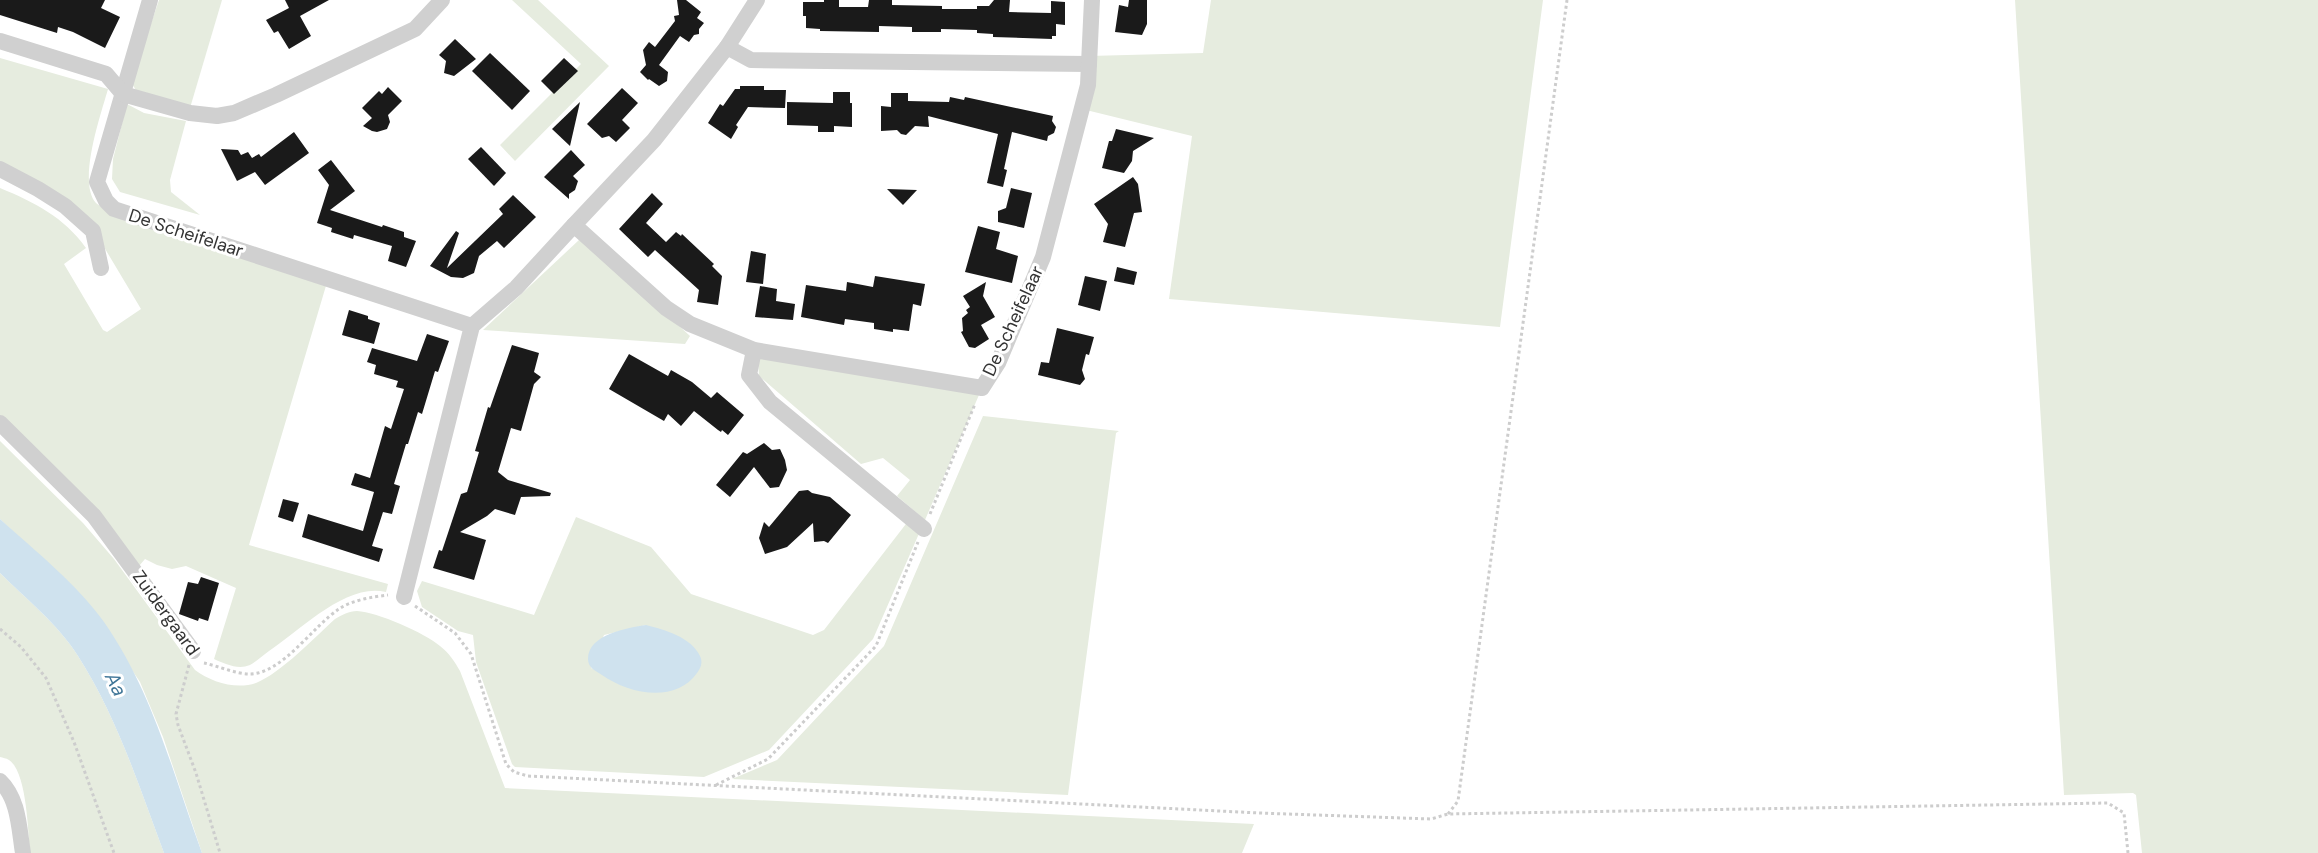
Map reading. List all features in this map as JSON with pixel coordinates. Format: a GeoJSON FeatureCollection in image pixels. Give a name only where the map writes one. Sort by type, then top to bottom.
{"type":"FeatureCollection","features":[{"type":"Feature","properties":{"kind":"street","name":"De Scheifelaar"},"geometry":{"type":"LineString","coordinates":[[150,0],[97,182],[106,201],[114,209],[472,326]]}},
{"type":"Feature","properties":{"kind":"street"},"geometry":{"type":"LineString","coordinates":[[0,40],[106,74],[123,94],[190,113],[217,116],[234,113],[276,95],[415,29],[442,0]]}},
{"type":"Feature","properties":{"kind":"street"},"geometry":{"type":"LineString","coordinates":[[404,597],[472,326],[516,288],[654,140],[727,47],[758,0]]}},
{"type":"Feature","properties":{"kind":"street","name":"De Scheifelaar"},"geometry":{"type":"LineString","coordinates":[[574,225],[666,308],[690,324],[753,350],[982,388],[998,363],[1043,257],[1088,85],[1092,0]]}},
{"type":"Feature","properties":{"kind":"street"},"geometry":{"type":"LineString","coordinates":[[727,47],[751,60],[1089,64]]}},
{"type":"Feature","properties":{"kind":"street"},"geometry":{"type":"LineString","coordinates":[[0,169],[65,206],[93,231],[101,268]]}},
{"type":"Feature","properties":{"kind":"street"},"geometry":{"type":"LineString","coordinates":[[753,350],[749,375],[770,402],[924,530]]}},
{"type":"Feature","properties":{"kind":"street","name":"Zuidergaard"},"geometry":{"type":"LineString","coordinates":[[0,423],[94,516],[193,651]]}},
{"type":"Feature","properties":{"kind":"street"},"geometry":{"type":"LineString","coordinates":[[0,781],[16,808],[23,853]]}},
{"type":"Feature","properties":{"kind":"path"},"geometry":{"type":"LineString","coordinates":[[1448,814],[1458,801],[1567,0]]}},
{"type":"Feature","properties":{"kind":"path"},"geometry":{"type":"LineString","coordinates":[[714,786],[768,759],[876,646],[982,388]]}},
{"type":"Feature","properties":{"kind":"path","name":"Zuidergaard"},"geometry":{"type":"LineString","coordinates":[[193,651],[201,662],[250,674],[267,670],[297,648],[339,609],[369,597],[387,595],[404,597]]}},
{"type":"Feature","properties":{"kind":"path"},"geometry":{"type":"LineString","coordinates":[[404,597],[455,633],[471,654],[506,764],[514,772],[528,776],[1431,819],[1448,814],[2108,803],[2124,813],[2128,853]]}},
{"type":"Feature","properties":{"kind":"path"},"geometry":{"type":"LineString","coordinates":[[0,629],[21,647],[46,678],[74,742],[114,853]]}},
{"type":"Feature","properties":{"kind":"path"},"geometry":{"type":"LineString","coordinates":[[193,651],[176,714],[220,853]]}},
{"type":"Feature","properties":{"kind":"shaded area"},"geometry":{"type":"Polygon","coordinates":[[[159,0],[222,0],[190,108],[137,92],[131,82],[159,0]]]}},
{"type":"Feature","properties":{"kind":"shaded area"},"geometry":{"type":"Polygon","coordinates":[[[512,0],[538,0],[609,66],[515,161],[500,145],[581,64],[512,0]]]}},
{"type":"Feature","properties":{"kind":"shaded area"},"geometry":{"type":"Polygon","coordinates":[[[1211,0],[1543,0],[1500,327],[1169,299],[1192,136],[1082,109],[1089,56],[1203,53],[1211,0]]]}},
{"type":"Feature","properties":{"kind":"shaded area"},"geometry":{"type":"Polygon","coordinates":[[[2015,0],[2318,0],[2318,853],[2142,853],[2136,795],[2133,793],[2064,795],[2015,0]]]}},
{"type":"Feature","properties":{"kind":"shaded area"},"geometry":{"type":"Polygon","coordinates":[[[0,58],[108,89],[96,131],[90,164],[91,193],[99,206],[111,213],[328,279],[249,545],[388,584],[386,592],[371,591],[340,601],[309,620],[250,665],[236,667],[218,661],[214,659],[236,588],[186,566],[172,569],[145,559],[139,566],[0,424],[0,188],[48,212],[68,228],[86,248],[64,264],[103,330],[107,332],[141,309],[101,242],[81,217],[0,171],[0,58]]]}},
{"type":"Feature","properties":{"kind":"shaded area"},"geometry":{"type":"Polygon","coordinates":[[[127,104],[144,113],[186,121],[170,180],[171,192],[200,215],[120,192],[112,179],[113,159],[127,104]]]}},
{"type":"Feature","properties":{"kind":"shaded area"},"geometry":{"type":"Polygon","coordinates":[[[579,240],[594,247],[690,336],[685,344],[483,330],[579,240]]]}},
{"type":"Feature","properties":{"kind":"shaded area"},"geometry":{"type":"Polygon","coordinates":[[[764,350],[982,388],[925,520],[897,496],[910,480],[883,458],[861,464],[759,376],[758,361],[764,350]]]}},
{"type":"Feature","properties":{"kind":"shaded area"},"geometry":{"type":"Polygon","coordinates":[[[983,416],[1119,431],[1116,433],[1068,795],[732,779],[777,760],[884,646],[983,416]]]}},
{"type":"Feature","properties":{"kind":"shaded area"},"geometry":{"type":"Polygon","coordinates":[[[0,441],[83,523],[114,559],[195,670],[208,678],[224,684],[240,686],[256,683],[287,663],[335,619],[354,611],[388,619],[433,641],[449,655],[460,671],[505,788],[1254,824],[1242,853],[202,853],[163,737],[140,682],[85,600],[0,519],[0,441]]]}},
{"type":"Feature","properties":{"kind":"shaded area"},"geometry":{"type":"Polygon","coordinates":[[[576,517],[651,547],[691,594],[813,635],[824,630],[909,520],[921,529],[873,639],[769,750],[704,777],[515,767],[476,662],[473,635],[458,631],[422,607],[417,591],[422,581],[534,615],[576,517]],[[646,625],[604,635],[591,668],[596,670],[646,625]]]}},
{"type":"Feature","properties":{"kind":"shaded area"},"geometry":{"type":"Polygon","coordinates":[[[0,573],[61,633],[92,679],[116,727],[164,853],[30,853],[26,803],[20,777],[9,760],[0,757],[0,573]]]}},
{"type":"Feature","properties":{"kind":"water","name":"Aa"},"geometry":{"type":"Polygon","coordinates":[[[0,519],[81,594],[104,622],[121,649],[149,705],[202,853],[164,853],[116,727],[92,679],[61,633],[0,573],[0,519]]]}},
{"type":"Feature","properties":{"kind":"water"},"geometry":{"type":"Polygon","coordinates":[[[646,625],[677,635],[696,649],[701,658],[701,665],[688,683],[664,692],[638,691],[613,682],[591,667],[588,662],[590,650],[602,638],[620,630],[646,625]]]}},
{"type":"Feature","properties":{"kind":"building"},"geometry":{"type":"Polygon","coordinates":[[[0,0],[105,0],[101,8],[120,17],[105,48],[58,27],[57,33],[0,15],[0,0]]]}},
{"type":"Feature","properties":{"kind":"building"},"geometry":{"type":"Polygon","coordinates":[[[285,0],[329,0],[300,16],[311,36],[289,49],[278,31],[274,33],[266,20],[289,8],[285,0]]]}},
{"type":"Feature","properties":{"kind":"building"},"geometry":{"type":"Polygon","coordinates":[[[677,0],[686,0],[701,12],[697,18],[704,23],[699,29],[699,34],[694,35],[689,42],[680,36],[659,65],[668,72],[667,81],[659,86],[640,72],[646,65],[643,50],[649,42],[655,47],[675,21],[674,16],[679,15],[677,0]]]}},
{"type":"Feature","properties":{"kind":"building"},"geometry":{"type":"Polygon","coordinates":[[[824,0],[839,0],[839,7],[868,7],[869,0],[892,0],[892,5],[977,9],[977,6],[989,6],[994,0],[1010,0],[1009,12],[1051,13],[1051,1],[1065,2],[1065,25],[1056,24],[1056,36],[1052,36],[1052,39],[993,37],[993,34],[977,33],[977,30],[941,29],[941,32],[912,32],[912,27],[879,26],[879,32],[820,31],[820,29],[806,28],[803,2],[824,2],[824,0]]]}},
{"type":"Feature","properties":{"kind":"building"},"geometry":{"type":"Polygon","coordinates":[[[1129,0],[1147,0],[1147,24],[1142,35],[1115,32],[1119,5],[1128,7],[1129,0]]]}},
{"type":"Feature","properties":{"kind":"building"},"geometry":{"type":"Polygon","coordinates":[[[455,39],[476,59],[454,76],[444,73],[446,61],[439,55],[455,39]]]}},
{"type":"Feature","properties":{"kind":"building"},"geometry":{"type":"Polygon","coordinates":[[[490,53],[530,91],[512,110],[472,71],[490,53]]]}},
{"type":"Feature","properties":{"kind":"building"},"geometry":{"type":"Polygon","coordinates":[[[564,58],[578,71],[554,94],[541,81],[564,58]]]}},
{"type":"Feature","properties":{"kind":"building"},"geometry":{"type":"Polygon","coordinates":[[[740,86],[764,86],[764,90],[786,90],[785,108],[748,107],[736,125],[738,127],[731,139],[708,123],[720,104],[723,106],[735,89],[740,89],[740,86]]]}},
{"type":"Feature","properties":{"kind":"building"},"geometry":{"type":"Polygon","coordinates":[[[388,87],[402,101],[388,115],[390,122],[387,129],[372,131],[363,126],[372,118],[362,108],[379,91],[382,94],[388,87]]]}},
{"type":"Feature","properties":{"kind":"building"},"geometry":{"type":"Polygon","coordinates":[[[622,88],[638,103],[622,120],[630,128],[616,142],[609,136],[602,138],[587,124],[622,88]]]}},
{"type":"Feature","properties":{"kind":"building"},"geometry":{"type":"Polygon","coordinates":[[[833,92],[850,92],[852,127],[834,126],[834,132],[818,132],[818,126],[787,125],[787,102],[833,103],[833,92]]]}},
{"type":"Feature","properties":{"kind":"building"},"geometry":{"type":"Polygon","coordinates":[[[891,93],[908,93],[908,101],[949,102],[950,97],[964,100],[965,97],[1053,116],[1052,121],[1056,127],[1054,133],[1048,136],[1047,141],[1012,132],[1004,169],[1007,170],[1003,187],[987,183],[998,134],[928,116],[929,127],[915,126],[906,135],[897,130],[881,131],[881,106],[891,107],[891,93]]]}},
{"type":"Feature","properties":{"kind":"building"},"geometry":{"type":"Polygon","coordinates":[[[580,102],[570,146],[552,129],[580,102]]]}},
{"type":"Feature","properties":{"kind":"building"},"geometry":{"type":"Polygon","coordinates":[[[1116,129],[1154,138],[1133,151],[1132,161],[1124,173],[1102,168],[1109,141],[1112,141],[1116,129]]]}},
{"type":"Feature","properties":{"kind":"building"},"geometry":{"type":"Polygon","coordinates":[[[294,132],[309,153],[265,185],[255,172],[237,181],[221,149],[238,150],[241,155],[248,152],[252,158],[259,154],[261,157],[294,132]]]}},
{"type":"Feature","properties":{"kind":"building"},"geometry":{"type":"Polygon","coordinates":[[[481,147],[506,173],[494,186],[468,159],[481,147]]]}},
{"type":"Feature","properties":{"kind":"building"},"geometry":{"type":"Polygon","coordinates":[[[571,150],[585,165],[573,176],[578,181],[575,190],[569,194],[569,199],[544,177],[571,150]]]}},
{"type":"Feature","properties":{"kind":"building"},"geometry":{"type":"Polygon","coordinates":[[[331,160],[355,191],[330,210],[404,232],[404,237],[416,241],[406,267],[388,261],[392,246],[354,235],[353,239],[331,232],[332,228],[317,223],[329,185],[318,170],[331,160]]]}},
{"type":"Feature","properties":{"kind":"building"},"geometry":{"type":"Polygon","coordinates":[[[1133,177],[1138,184],[1142,212],[1134,213],[1125,247],[1103,242],[1108,224],[1094,204],[1133,177]]]}},
{"type":"Feature","properties":{"kind":"building"},"geometry":{"type":"Polygon","coordinates":[[[1011,188],[1032,193],[1024,228],[998,222],[998,211],[1006,208],[1011,188]]]}},
{"type":"Feature","properties":{"kind":"building"},"geometry":{"type":"Polygon","coordinates":[[[887,189],[917,190],[903,205],[887,189]]]}},
{"type":"Feature","properties":{"kind":"building"},"geometry":{"type":"Polygon","coordinates":[[[652,193],[663,204],[646,223],[666,242],[676,232],[681,236],[682,234],[714,264],[712,266],[722,276],[718,305],[697,302],[699,290],[655,250],[648,257],[619,229],[652,193]]]}},
{"type":"Feature","properties":{"kind":"building"},"geometry":{"type":"Polygon","coordinates":[[[513,195],[536,217],[504,248],[497,241],[479,256],[474,273],[463,278],[451,277],[430,266],[456,231],[459,233],[447,268],[503,214],[499,209],[513,195]]]}},
{"type":"Feature","properties":{"kind":"building"},"geometry":{"type":"Polygon","coordinates":[[[978,226],[1000,232],[996,249],[1018,256],[1012,283],[965,272],[978,226]]]}},
{"type":"Feature","properties":{"kind":"building"},"geometry":{"type":"Polygon","coordinates":[[[751,251],[766,254],[763,284],[746,282],[751,251]]]}},
{"type":"Feature","properties":{"kind":"building"},"geometry":{"type":"Polygon","coordinates":[[[1117,267],[1137,272],[1134,285],[1114,281],[1117,267]]]}},
{"type":"Feature","properties":{"kind":"building"},"geometry":{"type":"Polygon","coordinates":[[[875,276],[925,284],[921,306],[913,304],[909,331],[893,329],[893,332],[874,329],[874,323],[845,319],[844,325],[801,317],[806,285],[846,291],[847,282],[873,287],[875,276]]]}},
{"type":"Feature","properties":{"kind":"building"},"geometry":{"type":"Polygon","coordinates":[[[1085,276],[1107,281],[1100,311],[1078,305],[1085,276]]]}},
{"type":"Feature","properties":{"kind":"building"},"geometry":{"type":"Polygon","coordinates":[[[986,282],[983,296],[995,317],[981,325],[989,339],[975,348],[969,347],[961,332],[963,331],[962,318],[968,313],[966,310],[970,307],[963,296],[986,282]]]}},
{"type":"Feature","properties":{"kind":"building"},"geometry":{"type":"Polygon","coordinates":[[[760,286],[777,289],[776,301],[795,304],[793,320],[755,317],[760,286]]]}},
{"type":"Feature","properties":{"kind":"building"},"geometry":{"type":"Polygon","coordinates":[[[349,310],[368,316],[368,319],[380,323],[374,344],[342,335],[349,310]]]}},
{"type":"Feature","properties":{"kind":"building"},"geometry":{"type":"Polygon","coordinates":[[[1057,328],[1094,337],[1082,370],[1085,379],[1080,385],[1038,375],[1041,362],[1049,363],[1057,328]]]}},
{"type":"Feature","properties":{"kind":"building"},"geometry":{"type":"Polygon","coordinates":[[[427,334],[449,341],[438,372],[435,371],[422,414],[418,412],[408,444],[406,444],[394,484],[400,486],[392,514],[383,512],[372,546],[383,549],[379,562],[302,537],[308,514],[363,531],[374,492],[351,485],[355,473],[370,478],[385,426],[391,429],[404,389],[396,387],[398,381],[374,374],[376,365],[367,362],[372,348],[417,361],[427,334]]]}},
{"type":"Feature","properties":{"kind":"building"},"geometry":{"type":"Polygon","coordinates":[[[512,345],[539,353],[534,372],[541,377],[534,384],[521,431],[511,428],[498,472],[508,480],[551,493],[550,496],[521,497],[515,515],[495,509],[460,532],[486,540],[474,580],[433,568],[439,550],[442,551],[461,494],[467,492],[479,452],[475,451],[488,407],[490,408],[512,345]]]}},
{"type":"Feature","properties":{"kind":"building"},"geometry":{"type":"Polygon","coordinates":[[[629,354],[668,376],[671,370],[692,382],[711,398],[717,392],[744,415],[728,435],[694,411],[681,426],[668,414],[664,421],[609,389],[629,354]]]}},
{"type":"Feature","properties":{"kind":"building"},"geometry":{"type":"Polygon","coordinates":[[[764,443],[772,450],[780,449],[785,460],[787,470],[779,487],[770,488],[754,467],[730,497],[716,485],[743,452],[747,454],[764,443]]]}},
{"type":"Feature","properties":{"kind":"building"},"geometry":{"type":"Polygon","coordinates":[[[808,490],[830,497],[851,515],[828,543],[814,542],[813,523],[787,547],[765,554],[759,538],[764,522],[769,527],[799,491],[808,490]]]}},
{"type":"Feature","properties":{"kind":"building"},"geometry":{"type":"Polygon","coordinates":[[[283,499],[299,503],[293,522],[278,517],[283,499]]]}},
{"type":"Feature","properties":{"kind":"building"},"geometry":{"type":"Polygon","coordinates":[[[201,577],[219,583],[208,621],[199,618],[198,621],[179,614],[188,582],[198,584],[201,577]]]}}]}
